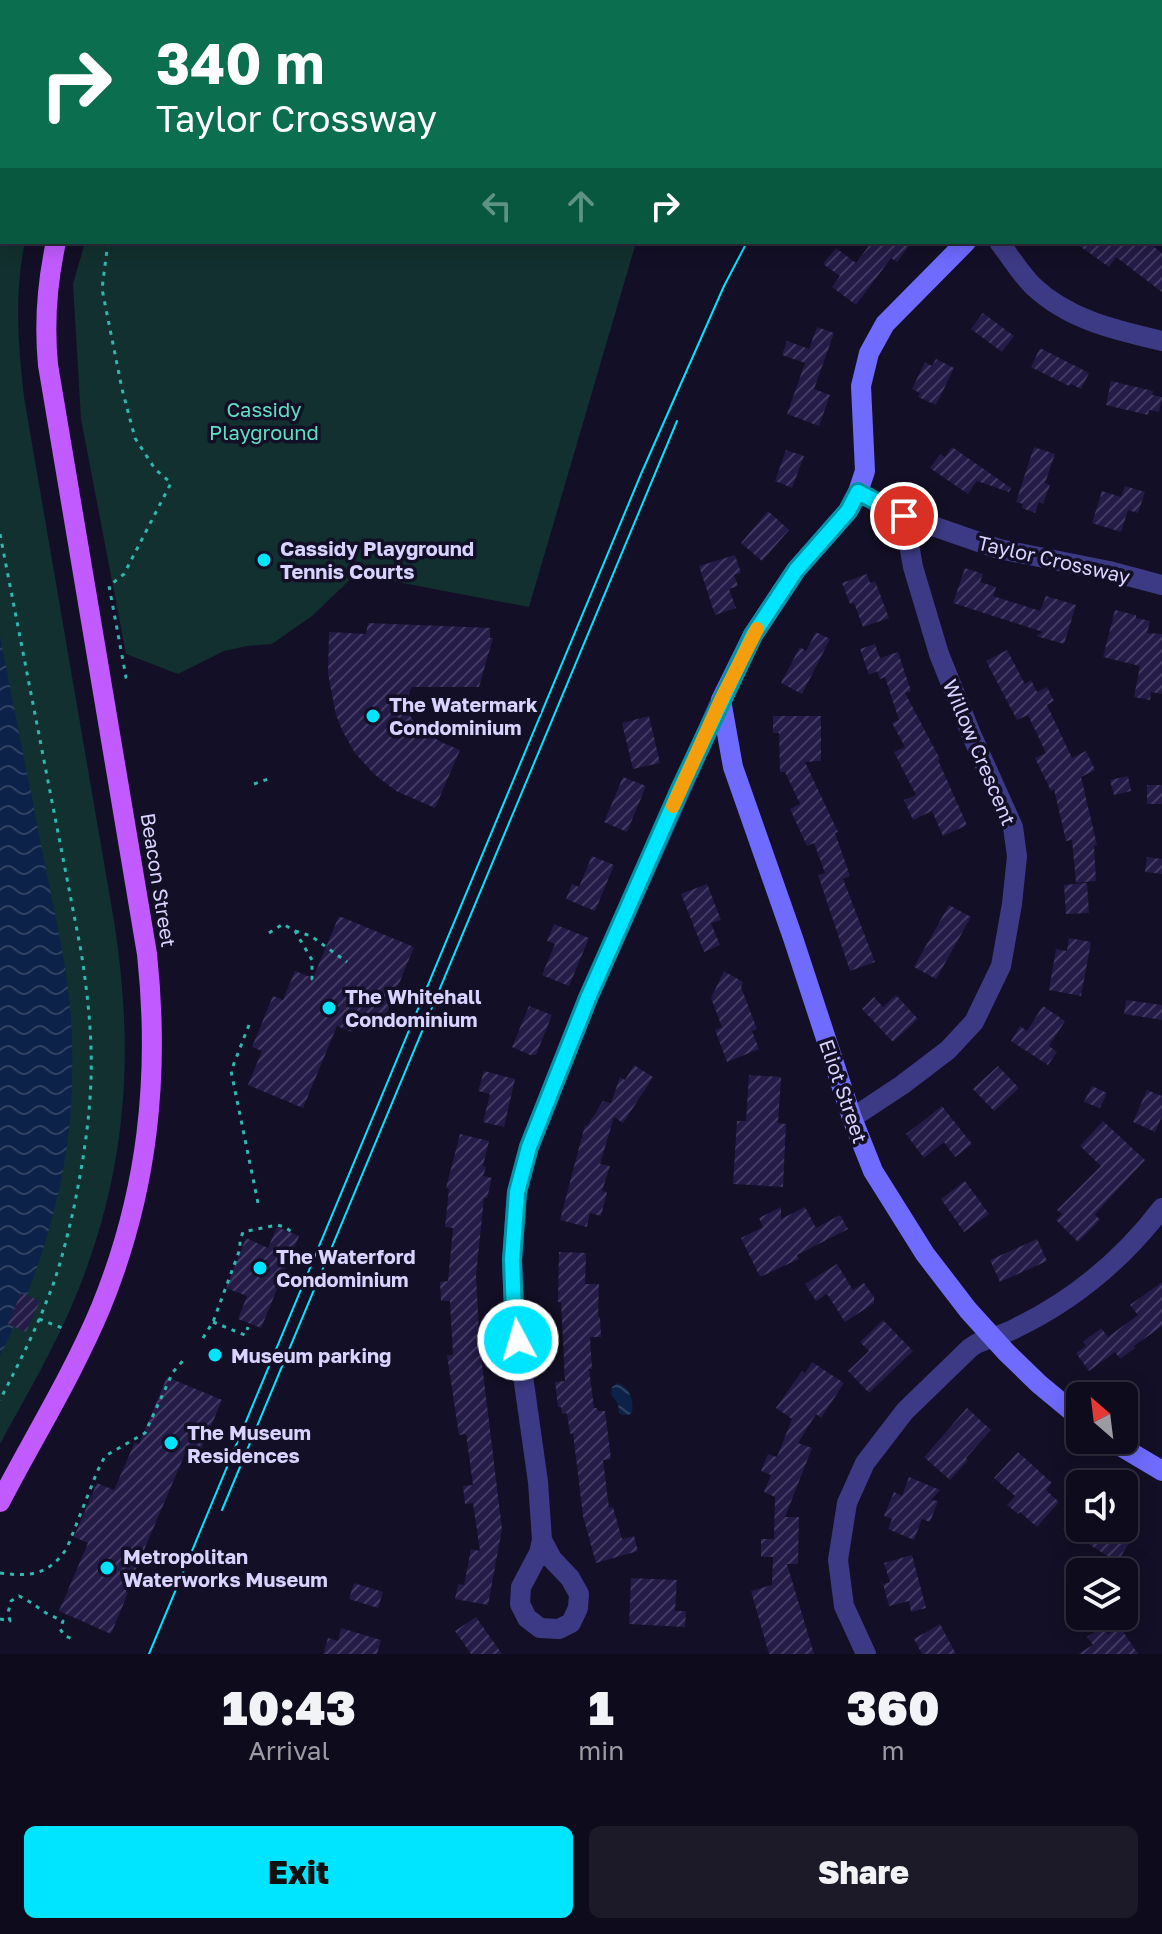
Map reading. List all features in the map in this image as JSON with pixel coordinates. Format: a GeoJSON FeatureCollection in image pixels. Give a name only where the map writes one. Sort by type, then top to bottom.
{"type":"FeatureCollection","features":[{"type":"Feature","properties":{"kind":"main road","name":"Beacon Street"},"geometry":{"type":"LineString","coordinates":[[0,1502],[81,1351],[112,1279],[140,1184],[153,1060],[153,1015],[147,954],[48,365],[45,316],[56,244]]}},
{"type":"Feature","properties":{"kind":"street"},"geometry":{"type":"LineString","coordinates":[[542,1540],[538,1482],[514,1312],[512,1260],[517,1192],[529,1147],[588,998],[753,635],[796,570],[848,511],[858,492],[865,471],[861,386],[869,353],[885,324],[964,244]]}},
{"type":"Feature","properties":{"kind":"street"},"geometry":{"type":"LineString","coordinates":[[1001,244],[1032,285],[1060,308],[1087,321],[1162,341]]}},
{"type":"Feature","properties":{"kind":"street","name":"Taylor Crossway"},"geometry":{"type":"LineString","coordinates":[[858,492],[904,516],[999,549],[1162,585]]}},
{"type":"Feature","properties":{"kind":"street","name":"Willow Crescent"},"geometry":{"type":"LineString","coordinates":[[852,1118],[948,1050],[974,1022],[1001,966],[1016,868],[1013,827],[939,654],[913,567],[904,516]]}},
{"type":"Feature","properties":{"kind":"street","name":"Eliot Street"},"geometry":{"type":"LineString","coordinates":[[721,700],[733,767],[852,1118],[873,1171],[925,1254],[956,1295],[992,1338],[1066,1406]]}},
{"type":"Feature","properties":{"kind":"street"},"geometry":{"type":"LineString","coordinates":[[866,1654],[844,1606],[838,1560],[847,1503],[865,1463],[905,1411],[970,1348],[1016,1329],[1070,1298],[1112,1265],[1162,1208]]}},
{"type":"Feature","properties":{"kind":"street"},"geometry":{"type":"LineString","coordinates":[[1133,1454],[1162,1471]]}},
{"type":"Feature","properties":{"kind":"path"},"geometry":{"type":"LineString","coordinates":[[108,244],[102,289],[122,389],[135,438],[155,469],[171,483],[124,574],[109,586],[125,679]]}},
{"type":"Feature","properties":{"kind":"path"},"geometry":{"type":"LineString","coordinates":[[0,534],[81,951],[92,1050],[90,1105],[79,1183],[67,1238],[49,1298],[0,1400]]}},
{"type":"Feature","properties":{"kind":"path"},"geometry":{"type":"LineString","coordinates":[[254,784],[268,779]]}},
{"type":"Feature","properties":{"kind":"path"},"geometry":{"type":"LineString","coordinates":[[269,933],[283,924],[311,936],[347,962]]}},
{"type":"Feature","properties":{"kind":"path"},"geometry":{"type":"LineString","coordinates":[[295,931],[312,960],[312,979],[318,982]]}},
{"type":"Feature","properties":{"kind":"path"},"geometry":{"type":"LineString","coordinates":[[249,1025],[231,1071],[259,1208]]}},
{"type":"Feature","properties":{"kind":"path"},"geometry":{"type":"LineString","coordinates":[[203,1338],[213,1322],[240,1249],[243,1232],[277,1225],[293,1233]]}},
{"type":"Feature","properties":{"kind":"path"},"geometry":{"type":"LineString","coordinates":[[39,1319],[65,1329]]}},
{"type":"Feature","properties":{"kind":"path"},"geometry":{"type":"LineString","coordinates":[[213,1322],[245,1335],[248,1327]]}},
{"type":"Feature","properties":{"kind":"path"},"geometry":{"type":"LineString","coordinates":[[0,1573],[17,1575],[45,1571],[60,1559],[105,1456],[145,1433],[173,1372],[186,1357]]}},
{"type":"Feature","properties":{"kind":"path"},"geometry":{"type":"LineString","coordinates":[[0,1619],[10,1621],[11,1601],[19,1596],[63,1621],[60,1629],[65,1636],[73,1639]]}},
{"type":"Feature","properties":{"kind":"green space"},"geometry":{"type":"Polygon","coordinates":[[[0,244],[25,244],[19,280],[18,319],[24,397],[114,921],[124,1018],[125,1066],[116,1159],[92,1251],[58,1336],[0,1444],[0,244]]]}},
{"type":"Feature","properties":{"kind":"green space","name":"Cassidy Playground"},"geometry":{"type":"Polygon","coordinates":[[[84,244],[635,246],[529,607],[356,574],[312,616],[272,644],[224,651],[178,674],[126,654],[81,419],[73,284],[84,244]]]}},
{"type":"Feature","properties":{"kind":"water"},"geometry":{"type":"Polygon","coordinates":[[[0,636],[64,962],[72,1066],[68,1139],[56,1203],[38,1266],[0,1356],[0,636]]]}},
{"type":"Feature","properties":{"kind":"water"},"geometry":{"type":"Polygon","coordinates":[[[618,1383],[626,1388],[632,1399],[629,1415],[619,1413],[618,1404],[611,1394],[612,1387],[618,1383]]]}},
{"type":"Feature","properties":{"kind":"building"},"geometry":{"type":"Polygon","coordinates":[[[870,244],[910,244],[897,262],[891,258],[856,305],[832,287],[840,276],[823,264],[836,248],[856,263],[870,244]]]}},
{"type":"Feature","properties":{"kind":"building"},"geometry":{"type":"Polygon","coordinates":[[[1077,244],[1150,244],[1162,253],[1162,292],[1116,257],[1109,267],[1077,244]]]}},
{"type":"Feature","properties":{"kind":"building"},"geometry":{"type":"Polygon","coordinates":[[[983,313],[1014,336],[1002,352],[971,329],[983,313]]]}},
{"type":"Feature","properties":{"kind":"building"},"geometry":{"type":"Polygon","coordinates":[[[817,327],[834,333],[814,389],[830,395],[819,426],[787,414],[805,363],[782,355],[787,341],[809,349],[817,327]]]}},
{"type":"Feature","properties":{"kind":"building"},"geometry":{"type":"Polygon","coordinates":[[[1040,348],[1089,373],[1081,389],[1031,367],[1040,348]]]}},
{"type":"Feature","properties":{"kind":"building"},"geometry":{"type":"Polygon","coordinates":[[[936,359],[954,368],[936,405],[918,397],[920,393],[912,389],[925,362],[932,366],[936,359]]]}},
{"type":"Feature","properties":{"kind":"building"},"geometry":{"type":"Polygon","coordinates":[[[1111,381],[1153,391],[1152,395],[1162,397],[1159,412],[1149,410],[1148,415],[1106,405],[1111,381]]]}},
{"type":"Feature","properties":{"kind":"building"},"geometry":{"type":"Polygon","coordinates":[[[952,447],[1011,488],[1009,492],[977,481],[968,494],[930,468],[940,454],[945,457],[952,447]]]}},
{"type":"Feature","properties":{"kind":"building"},"geometry":{"type":"Polygon","coordinates":[[[1034,447],[1055,454],[1045,483],[1050,485],[1043,504],[1039,502],[1035,513],[1016,502],[1034,447]]]}},
{"type":"Feature","properties":{"kind":"building"},"geometry":{"type":"Polygon","coordinates":[[[786,450],[804,456],[792,488],[775,481],[786,450]]]}},
{"type":"Feature","properties":{"kind":"building"},"geometry":{"type":"Polygon","coordinates":[[[1125,486],[1145,492],[1138,513],[1128,510],[1121,532],[1092,523],[1102,491],[1121,497],[1125,486]]]}},
{"type":"Feature","properties":{"kind":"building"},"geometry":{"type":"Polygon","coordinates":[[[768,511],[789,530],[762,561],[741,543],[768,511]]]}},
{"type":"Feature","properties":{"kind":"building"},"geometry":{"type":"Polygon","coordinates":[[[735,555],[741,573],[734,575],[738,586],[729,589],[736,608],[715,615],[699,566],[735,555]]]}},
{"type":"Feature","properties":{"kind":"building"},"geometry":{"type":"Polygon","coordinates":[[[965,568],[983,574],[980,582],[996,587],[993,596],[1040,611],[1046,596],[1076,605],[1064,644],[1036,636],[1043,632],[953,603],[965,568]]]}},
{"type":"Feature","properties":{"kind":"building"},"geometry":{"type":"Polygon","coordinates":[[[867,574],[870,583],[875,581],[889,618],[863,627],[842,583],[867,574]]]}},
{"type":"Feature","properties":{"kind":"building"},"geometry":{"type":"Polygon","coordinates":[[[1115,610],[1150,621],[1147,633],[1162,634],[1162,694],[1151,692],[1150,700],[1134,697],[1140,666],[1103,657],[1115,610]]]}},
{"type":"Feature","properties":{"kind":"building","name":"The Watermark Condominium"},"geometry":{"type":"Polygon","coordinates":[[[368,623],[490,628],[490,638],[493,638],[479,687],[412,687],[403,707],[428,734],[460,750],[435,808],[396,791],[374,774],[355,753],[336,715],[328,674],[329,632],[366,634],[368,623]]]}},
{"type":"Feature","properties":{"kind":"building"},"geometry":{"type":"Polygon","coordinates":[[[816,632],[830,639],[802,694],[781,683],[800,647],[806,651],[816,632]]]}},
{"type":"Feature","properties":{"kind":"building"},"geometry":{"type":"Polygon","coordinates":[[[875,644],[880,658],[898,652],[911,691],[905,693],[940,759],[967,825],[943,836],[932,811],[913,820],[904,800],[916,795],[894,752],[905,747],[892,723],[899,720],[885,677],[880,679],[877,671],[869,675],[860,649],[875,644]]]}},
{"type":"Feature","properties":{"kind":"building"},"geometry":{"type":"Polygon","coordinates":[[[1007,650],[1025,684],[1031,680],[1037,692],[1047,687],[1054,701],[1047,705],[1072,758],[1086,751],[1095,770],[1081,777],[1097,845],[1094,846],[1096,881],[1076,883],[1072,840],[1066,841],[1054,789],[1051,791],[1035,758],[1046,753],[1028,715],[1017,720],[986,661],[1007,650]]]}},
{"type":"Feature","properties":{"kind":"building"},"geometry":{"type":"Polygon","coordinates":[[[649,716],[660,763],[633,769],[622,723],[649,716]]]}},
{"type":"Feature","properties":{"kind":"building"},"geometry":{"type":"Polygon","coordinates":[[[773,716],[821,716],[821,761],[805,762],[838,832],[835,833],[850,876],[843,879],[875,962],[850,971],[818,875],[825,873],[814,843],[807,846],[790,809],[800,804],[785,772],[780,772],[779,733],[773,733],[773,716]]]}},
{"type":"Feature","properties":{"kind":"building"},"geometry":{"type":"Polygon","coordinates":[[[1128,776],[1131,791],[1114,795],[1110,780],[1128,776]]]}},
{"type":"Feature","properties":{"kind":"building"},"geometry":{"type":"Polygon","coordinates":[[[623,777],[646,786],[627,832],[604,822],[623,777]]]}},
{"type":"Feature","properties":{"kind":"building"},"geometry":{"type":"Polygon","coordinates":[[[1147,785],[1162,785],[1162,804],[1147,804],[1147,785]]]}},
{"type":"Feature","properties":{"kind":"building"},"geometry":{"type":"Polygon","coordinates":[[[592,856],[614,865],[595,911],[566,899],[572,884],[579,887],[592,856]]]}},
{"type":"Feature","properties":{"kind":"building"},"geometry":{"type":"Polygon","coordinates":[[[1147,857],[1162,859],[1162,874],[1145,872],[1147,857]]]}},
{"type":"Feature","properties":{"kind":"building"},"geometry":{"type":"Polygon","coordinates":[[[1087,883],[1089,913],[1066,914],[1064,885],[1087,883]]]}},
{"type":"Feature","properties":{"kind":"building"},"geometry":{"type":"Polygon","coordinates":[[[707,884],[721,920],[711,923],[720,945],[704,952],[681,894],[707,884]]]}},
{"type":"Feature","properties":{"kind":"building"},"geometry":{"type":"Polygon","coordinates":[[[949,905],[971,917],[936,979],[914,967],[949,905]]]}},
{"type":"Feature","properties":{"kind":"building","name":"The Whitehall Condominium"},"geometry":{"type":"Polygon","coordinates":[[[339,916],[414,947],[382,1025],[359,1015],[352,1032],[337,1026],[303,1108],[248,1085],[262,1051],[252,1047],[273,996],[283,1000],[295,971],[313,978],[339,916]]]}},
{"type":"Feature","properties":{"kind":"building"},"geometry":{"type":"Polygon","coordinates":[[[554,924],[589,938],[569,986],[542,975],[555,944],[547,941],[554,924]]]}},
{"type":"Feature","properties":{"kind":"building"},"geometry":{"type":"Polygon","coordinates":[[[1069,938],[1091,942],[1081,996],[1049,990],[1056,949],[1067,951],[1069,938]]]}},
{"type":"Feature","properties":{"kind":"building"},"geometry":{"type":"Polygon","coordinates":[[[724,971],[743,982],[741,987],[757,1029],[752,1031],[759,1049],[727,1062],[715,1030],[722,1027],[711,998],[724,971]]]}},
{"type":"Feature","properties":{"kind":"building"},"geometry":{"type":"Polygon","coordinates":[[[896,995],[918,1019],[893,1042],[862,1009],[874,997],[883,1007],[896,995]]]}},
{"type":"Feature","properties":{"kind":"building"},"geometry":{"type":"Polygon","coordinates":[[[1126,1000],[1162,1005],[1162,1020],[1124,1014],[1126,1000]]]}},
{"type":"Feature","properties":{"kind":"building"},"geometry":{"type":"Polygon","coordinates":[[[529,1006],[552,1015],[536,1055],[512,1047],[529,1006]]]}},
{"type":"Feature","properties":{"kind":"building"},"geometry":{"type":"Polygon","coordinates":[[[1043,1006],[1065,1021],[1049,1046],[1057,1052],[1048,1065],[1011,1041],[1020,1026],[1027,1031],[1043,1006]]]}},
{"type":"Feature","properties":{"kind":"building"},"geometry":{"type":"Polygon","coordinates":[[[634,1065],[653,1077],[623,1123],[614,1117],[600,1164],[610,1166],[602,1191],[607,1192],[601,1216],[590,1213],[587,1227],[560,1220],[585,1125],[603,1101],[611,1103],[620,1077],[625,1080],[634,1065]]]}},
{"type":"Feature","properties":{"kind":"building"},"geometry":{"type":"Polygon","coordinates":[[[998,1066],[1019,1088],[994,1111],[973,1089],[998,1066]]]}},
{"type":"Feature","properties":{"kind":"building"},"geometry":{"type":"Polygon","coordinates":[[[484,1071],[515,1079],[504,1127],[483,1122],[490,1094],[478,1091],[484,1071]]]}},
{"type":"Feature","properties":{"kind":"building"},"geometry":{"type":"Polygon","coordinates":[[[749,1075],[781,1077],[778,1123],[786,1124],[783,1187],[733,1184],[737,1121],[746,1121],[749,1075]]]}},
{"type":"Feature","properties":{"kind":"building"},"geometry":{"type":"Polygon","coordinates":[[[1092,1086],[1107,1093],[1100,1108],[1084,1102],[1092,1086]]]}},
{"type":"Feature","properties":{"kind":"building"},"geometry":{"type":"Polygon","coordinates":[[[1147,1090],[1162,1096],[1162,1116],[1155,1132],[1133,1122],[1147,1090]]]}},
{"type":"Feature","properties":{"kind":"building"},"geometry":{"type":"Polygon","coordinates":[[[942,1106],[972,1144],[955,1157],[944,1142],[924,1158],[906,1134],[942,1106]]]}},
{"type":"Feature","properties":{"kind":"building"},"geometry":{"type":"Polygon","coordinates":[[[1103,1121],[1145,1160],[1095,1214],[1100,1220],[1078,1242],[1056,1220],[1062,1214],[1057,1210],[1101,1166],[1080,1146],[1103,1121]]]}},
{"type":"Feature","properties":{"kind":"building"},"geometry":{"type":"Polygon","coordinates":[[[460,1134],[489,1141],[483,1176],[492,1178],[487,1198],[484,1198],[476,1275],[478,1331],[502,1529],[488,1605],[455,1599],[458,1584],[464,1585],[471,1549],[480,1551],[473,1503],[465,1504],[463,1486],[473,1485],[466,1434],[459,1435],[447,1355],[453,1355],[450,1301],[441,1301],[440,1282],[448,1281],[453,1228],[445,1227],[449,1189],[446,1188],[460,1134]]]}},
{"type":"Feature","properties":{"kind":"building"},"geometry":{"type":"Polygon","coordinates":[[[965,1181],[989,1214],[964,1232],[941,1199],[965,1181]]]}},
{"type":"Feature","properties":{"kind":"building"},"geometry":{"type":"Polygon","coordinates":[[[781,1207],[781,1219],[805,1207],[816,1228],[840,1215],[848,1229],[797,1255],[799,1259],[760,1277],[741,1238],[763,1227],[759,1218],[781,1207]]]}},
{"type":"Feature","properties":{"kind":"building","name":"The Waterford Condominium"},"geometry":{"type":"Polygon","coordinates":[[[277,1227],[299,1236],[261,1328],[238,1319],[247,1296],[226,1288],[246,1238],[268,1248],[277,1227]]]}},
{"type":"Feature","properties":{"kind":"building"},"geometry":{"type":"Polygon","coordinates":[[[1037,1239],[1047,1261],[1000,1282],[990,1260],[1037,1239]]]}},
{"type":"Feature","properties":{"kind":"building"},"geometry":{"type":"Polygon","coordinates":[[[559,1252],[586,1253],[585,1284],[599,1284],[601,1337],[590,1337],[592,1369],[589,1369],[594,1408],[605,1411],[611,1459],[603,1460],[609,1508],[613,1507],[622,1539],[634,1536],[638,1551],[596,1563],[583,1516],[573,1433],[570,1434],[567,1413],[562,1414],[561,1407],[558,1407],[555,1382],[565,1381],[561,1302],[558,1302],[559,1252]]]}},
{"type":"Feature","properties":{"kind":"building"},"geometry":{"type":"Polygon","coordinates":[[[837,1264],[853,1290],[864,1283],[874,1297],[874,1303],[845,1322],[827,1294],[816,1301],[805,1284],[837,1264]]]}},
{"type":"Feature","properties":{"kind":"building"},"geometry":{"type":"Polygon","coordinates":[[[1162,1282],[1162,1326],[1120,1359],[1115,1352],[1089,1371],[1076,1353],[1086,1346],[1083,1342],[1101,1328],[1108,1337],[1138,1315],[1130,1305],[1162,1282]]]}},
{"type":"Feature","properties":{"kind":"building"},"geometry":{"type":"Polygon","coordinates":[[[21,1293],[40,1301],[26,1332],[8,1324],[21,1293]]]}},
{"type":"Feature","properties":{"kind":"building"},"geometry":{"type":"Polygon","coordinates":[[[883,1320],[913,1351],[869,1393],[848,1371],[869,1351],[860,1342],[883,1320]]]}},
{"type":"Feature","properties":{"kind":"building"},"geometry":{"type":"Polygon","coordinates":[[[812,1362],[844,1383],[821,1418],[816,1414],[798,1443],[812,1448],[785,1517],[799,1517],[798,1564],[787,1564],[814,1654],[769,1654],[751,1591],[772,1585],[773,1557],[761,1557],[761,1539],[774,1539],[775,1497],[764,1492],[771,1475],[761,1471],[768,1454],[777,1457],[792,1419],[776,1408],[812,1362]]]}},
{"type":"Feature","properties":{"kind":"building"},"geometry":{"type":"Polygon","coordinates":[[[167,1377],[222,1400],[200,1452],[188,1447],[111,1634],[59,1611],[88,1543],[74,1537],[97,1483],[114,1490],[135,1442],[139,1444],[167,1377]]]}},
{"type":"Feature","properties":{"kind":"building"},"geometry":{"type":"Polygon","coordinates":[[[967,1408],[991,1430],[950,1480],[924,1457],[967,1408]]]}},
{"type":"Feature","properties":{"kind":"building"},"geometry":{"type":"Polygon","coordinates":[[[1018,1452],[1052,1483],[1046,1490],[1059,1502],[1037,1527],[1007,1505],[1015,1496],[994,1478],[1018,1452]]]}},
{"type":"Feature","properties":{"kind":"building"},"geometry":{"type":"Polygon","coordinates":[[[909,1477],[940,1490],[931,1500],[938,1501],[930,1522],[922,1519],[914,1540],[888,1529],[892,1519],[884,1516],[894,1492],[902,1496],[909,1477]]]}},
{"type":"Feature","properties":{"kind":"building"},"geometry":{"type":"Polygon","coordinates":[[[1085,1542],[1130,1542],[1120,1558],[1111,1558],[1085,1542]]]}},
{"type":"Feature","properties":{"kind":"building"},"geometry":{"type":"Polygon","coordinates":[[[912,1555],[926,1608],[911,1612],[909,1601],[889,1606],[883,1584],[890,1582],[884,1563],[912,1555]]]}},
{"type":"Feature","properties":{"kind":"building"},"geometry":{"type":"Polygon","coordinates":[[[631,1578],[677,1580],[675,1611],[686,1611],[685,1627],[629,1624],[631,1578]]]}},
{"type":"Feature","properties":{"kind":"building"},"geometry":{"type":"Polygon","coordinates":[[[354,1583],[383,1592],[378,1608],[349,1599],[354,1583]]]}},
{"type":"Feature","properties":{"kind":"building"},"geometry":{"type":"Polygon","coordinates":[[[476,1617],[502,1654],[471,1654],[455,1631],[476,1617]]]}},
{"type":"Feature","properties":{"kind":"building"},"geometry":{"type":"Polygon","coordinates":[[[940,1624],[956,1654],[922,1654],[914,1639],[940,1624]]]}},
{"type":"Feature","properties":{"kind":"building"},"geometry":{"type":"Polygon","coordinates":[[[341,1628],[381,1640],[377,1654],[323,1654],[328,1638],[338,1641],[341,1628]]]}},
{"type":"Feature","properties":{"kind":"building"},"geometry":{"type":"Polygon","coordinates":[[[1098,1630],[1105,1630],[1108,1634],[1122,1630],[1138,1654],[1078,1654],[1093,1645],[1087,1637],[1098,1630]]]}},
{"type":"Feature","properties":{"kind":"tram line"},"geometry":{"type":"LineString","coordinates":[[149,1654],[641,474],[724,286],[746,244]]}},
{"type":"Feature","properties":{"kind":"tram line"},"geometry":{"type":"LineString","coordinates":[[222,1510],[677,421]]}},
{"type":"Feature","properties":{"kind":"slow traffic"},"geometry":{"type":"LineString","coordinates":[[673,806],[757,629]]}},
{"type":"Feature","properties":{"kind":"place","name":"Cassidy Playground Tennis Courts"},"geometry":{"type":"Point","coordinates":[264,560]}},
{"type":"Feature","properties":{"kind":"place","name":"The Watermark Condominium"},"geometry":{"type":"Point","coordinates":[373,716]}},
{"type":"Feature","properties":{"kind":"place","name":"The Whitehall Condominium"},"geometry":{"type":"Point","coordinates":[329,1008]}},
{"type":"Feature","properties":{"kind":"place","name":"The Waterford Condominium"},"geometry":{"type":"Point","coordinates":[260,1268]}},
{"type":"Feature","properties":{"kind":"place","name":"Museum parking"},"geometry":{"type":"Point","coordinates":[215,1355]}},
{"type":"Feature","properties":{"kind":"place","name":"The Museum Residences"},"geometry":{"type":"Point","coordinates":[171,1443]}},
{"type":"Feature","properties":{"kind":"place","name":"Metropolitan Waterworks Museum"},"geometry":{"type":"Point","coordinates":[107,1568]}},
{"type":"Feature","properties":{"kind":"route"},"geometry":{"type":"LineString","coordinates":[[518,1340],[512,1260],[517,1192],[529,1147],[588,998],[721,700],[753,635],[796,570],[848,511],[858,492],[904,516]]}}]}
